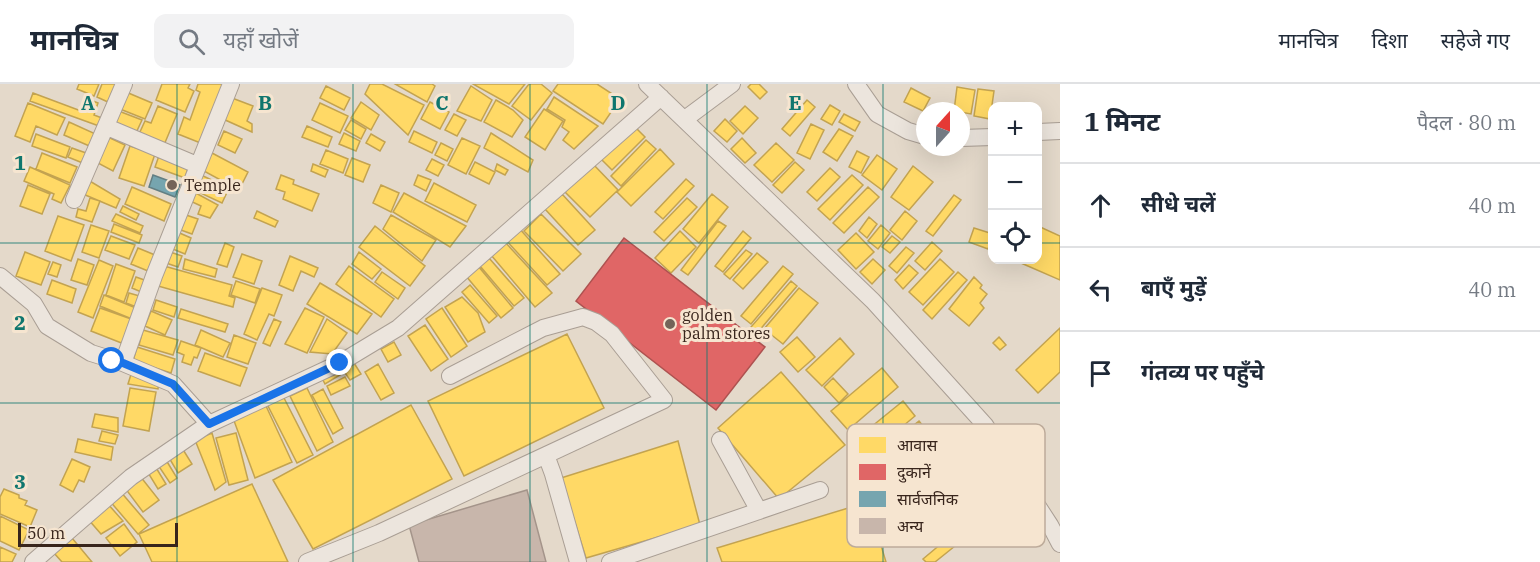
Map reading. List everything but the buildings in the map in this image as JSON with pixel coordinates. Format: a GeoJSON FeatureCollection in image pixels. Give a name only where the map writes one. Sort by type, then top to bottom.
{"type":"FeatureCollection","features":[{"type":"Feature","properties":{"kind":"street"},"geometry":{"type":"LineString","coordinates":[[74,200],[124,84]]}},
{"type":"Feature","properties":{"kind":"street"},"geometry":{"type":"LineString","coordinates":[[123,363],[197,165],[231,84]]}},
{"type":"Feature","properties":{"kind":"street"},"geometry":{"type":"LineString","coordinates":[[646,84],[873,301],[984,424]]}},
{"type":"Feature","properties":{"kind":"street"},"geometry":{"type":"LineString","coordinates":[[685,119],[732,84]]}},
{"type":"Feature","properties":{"kind":"street"},"geometry":{"type":"LineString","coordinates":[[856,84],[877,114],[916,133]]}},
{"type":"Feature","properties":{"kind":"street"},"geometry":{"type":"LineString","coordinates":[[33,562],[132,477],[209,424],[340,363],[398,328],[661,97]]}},
{"type":"Feature","properties":{"kind":"street"},"geometry":{"type":"LineString","coordinates":[[107,127],[197,165]]}},
{"type":"Feature","properties":{"kind":"street"},"geometry":{"type":"LineString","coordinates":[[1042,132],[1060,131]]}},
{"type":"Feature","properties":{"kind":"street"},"geometry":{"type":"LineString","coordinates":[[970,138],[988,137]]}},
{"type":"Feature","properties":{"kind":"street"},"geometry":{"type":"LineString","coordinates":[[0,276],[34,304],[47,326],[90,353],[123,363],[173,384],[209,424]]}},
{"type":"Feature","properties":{"kind":"street"},"geometry":{"type":"LineString","coordinates":[[307,562],[380,533],[664,400],[612,334],[596,322],[583,317],[543,328],[450,376]]}},
{"type":"Feature","properties":{"kind":"street"},"geometry":{"type":"LineString","coordinates":[[720,440],[759,511]]}},
{"type":"Feature","properties":{"kind":"street"},"geometry":{"type":"LineString","coordinates":[[546,455],[578,562]]}},
{"type":"Feature","properties":{"kind":"street"},"geometry":{"type":"LineString","coordinates":[[610,562],[820,490]]}},
{"type":"Feature","properties":{"kind":"street"},"geometry":{"type":"LineString","coordinates":[[1045,517],[1060,544]]}},
{"type":"Feature","properties":{"kind":"place","name":"Temple"},"geometry":{"type":"Point","coordinates":[172,185]}},
{"type":"Feature","properties":{"kind":"place","name":"golden palm stores"},"geometry":{"type":"Point","coordinates":[670,324]}},
{"type":"Feature","properties":{"kind":"route"},"geometry":{"type":"LineString","coordinates":[[112,361],[123,363],[173,384],[209,424],[340,363]]}}]}
